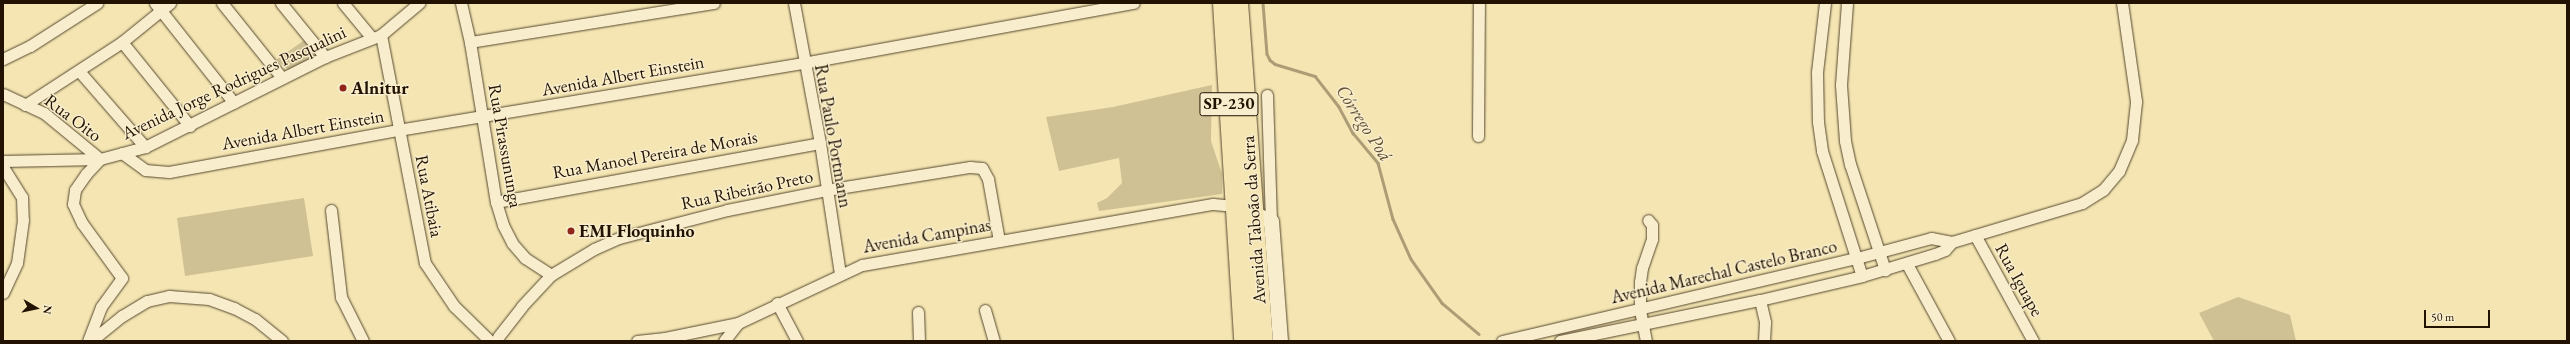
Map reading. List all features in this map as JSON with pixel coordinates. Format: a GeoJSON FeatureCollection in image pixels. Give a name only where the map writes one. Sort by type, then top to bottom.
{"type":"FeatureCollection","features":[{"type":"Feature","properties":{"kind":"highway","name":"Avenida Taboão da Serra"},"geometry":{"type":"LineString","coordinates":[[1223,3],[1234,206],[1244,341]]}},
{"type":"Feature","properties":{"kind":"highway","name":"Avenida Taboão da Serra"},"geometry":{"type":"LineString","coordinates":[[1238,3],[1250,163],[1262,217],[1264,337]]}},
{"type":"Feature","properties":{"kind":"highway"},"geometry":{"type":"LineString","coordinates":[[1250,163],[1260,119],[1251,3]]}},
{"type":"Feature","properties":{"kind":"main road"},"geometry":{"type":"LineString","coordinates":[[1234,206],[1262,217],[1280,341]]}},
{"type":"Feature","properties":{"kind":"street"},"geometry":{"type":"LineString","coordinates":[[3,59],[30,46],[97,3]]}},
{"type":"Feature","properties":{"kind":"street"},"geometry":{"type":"LineString","coordinates":[[222,3],[282,78]]}},
{"type":"Feature","properties":{"kind":"street"},"geometry":{"type":"LineString","coordinates":[[281,3],[325,57]]}},
{"type":"Feature","properties":{"kind":"street"},"geometry":{"type":"LineString","coordinates":[[343,3],[377,37]]}},
{"type":"Feature","properties":{"kind":"street","name":"Rua Pirassununga"},"geometry":{"type":"LineString","coordinates":[[461,3],[470,42],[496,202],[512,243],[525,258],[551,275]]}},
{"type":"Feature","properties":{"kind":"street"},"geometry":{"type":"LineString","coordinates":[[470,42],[714,3]]}},
{"type":"Feature","properties":{"kind":"street","name":"Rua Paulo Portmann"},"geometry":{"type":"LineString","coordinates":[[794,3],[803,63],[820,142],[826,190],[840,274]]}},
{"type":"Feature","properties":{"kind":"street","name":"Avenida Albert Einstein"},"geometry":{"type":"LineString","coordinates":[[122,153],[145,170],[169,172],[398,130],[803,63],[1134,3]]}},
{"type":"Feature","properties":{"kind":"street"},"geometry":{"type":"LineString","coordinates":[[1478,136],[1479,3]]}},
{"type":"Feature","properties":{"kind":"street"},"geometry":{"type":"LineString","coordinates":[[1825,3],[1817,72],[1818,122],[1822,151],[1862,276]]}},
{"type":"Feature","properties":{"kind":"street"},"geometry":{"type":"LineString","coordinates":[[1847,3],[1841,85],[1845,141],[1885,270]]}},
{"type":"Feature","properties":{"kind":"street","name":"Avenida Marechal Castelo Branco"},"geometry":{"type":"LineString","coordinates":[[1566,340],[1642,323],[1760,300],[1885,270],[1907,264],[1944,250],[1952,242],[1975,234],[2040,218],[2082,204],[2103,190],[2119,171],[2132,140],[2136,101],[2122,3]]}},
{"type":"Feature","properties":{"kind":"street","name":"Avenida Jorge Rodrigues Pasqualini"},"geometry":{"type":"LineString","coordinates":[[3,161],[100,159],[145,146],[190,126],[325,57],[377,37],[415,4]]}},
{"type":"Feature","properties":{"kind":"street"},"geometry":{"type":"LineString","coordinates":[[25,105],[122,42],[162,6],[234,103]]}},
{"type":"Feature","properties":{"kind":"street","name":"Rua Atibaia"},"geometry":{"type":"LineString","coordinates":[[377,37],[398,130],[425,263],[454,306],[497,340]]}},
{"type":"Feature","properties":{"kind":"street"},"geometry":{"type":"LineString","coordinates":[[122,42],[190,126]]}},
{"type":"Feature","properties":{"kind":"street"},"geometry":{"type":"LineString","coordinates":[[79,71],[145,146]]}},
{"type":"Feature","properties":{"kind":"street","name":"Rua Oito"},"geometry":{"type":"LineString","coordinates":[[3,94],[44,113],[100,159]]}},
{"type":"Feature","properties":{"kind":"street"},"geometry":{"type":"LineString","coordinates":[[1262,217],[1268,95]]}},
{"type":"Feature","properties":{"kind":"street","name":"Rua Manoel Pereira de Morais"},"geometry":{"type":"LineString","coordinates":[[496,202],[820,142]]}},
{"type":"Feature","properties":{"kind":"street"},"geometry":{"type":"LineString","coordinates":[[88,341],[101,307],[122,278],[82,223],[72,204],[76,190],[86,174],[100,159]]}},
{"type":"Feature","properties":{"kind":"street"},"geometry":{"type":"LineString","coordinates":[[3,167],[22,197],[23,220],[18,263],[3,293]]}},
{"type":"Feature","properties":{"kind":"street","name":"Rua Ribeirão Preto"},"geometry":{"type":"LineString","coordinates":[[497,340],[522,306],[551,275],[594,249],[634,233],[826,190],[970,167],[982,168],[988,179],[999,240]]}},
{"type":"Feature","properties":{"kind":"street","name":"Avenida Campinas"},"geometry":{"type":"LineString","coordinates":[[637,341],[666,340],[738,323],[840,274],[870,264],[999,240],[1213,204],[1234,206]]}},
{"type":"Feature","properties":{"kind":"street"},"geometry":{"type":"LineString","coordinates":[[331,210],[341,297],[363,341]]}},
{"type":"Feature","properties":{"kind":"street"},"geometry":{"type":"LineString","coordinates":[[1646,341],[1640,309],[1642,268],[1652,239],[1652,225],[1648,220]]}},
{"type":"Feature","properties":{"kind":"street","name":"Rua Iguape"},"geometry":{"type":"LineString","coordinates":[[1975,234],[2033,341]]}},
{"type":"Feature","properties":{"kind":"street","name":"Avenida Marechal Castelo Branco"},"geometry":{"type":"LineString","coordinates":[[1502,341],[1514,340],[1566,326],[1857,258],[1931,238],[1952,242]]}},
{"type":"Feature","properties":{"kind":"street"},"geometry":{"type":"LineString","coordinates":[[1907,264],[1949,341]]}},
{"type":"Feature","properties":{"kind":"street"},"geometry":{"type":"LineString","coordinates":[[91,341],[122,316],[147,301],[170,296],[209,299],[234,308],[255,320],[282,341]]}},
{"type":"Feature","properties":{"kind":"street"},"geometry":{"type":"LineString","coordinates":[[1760,300],[1765,322],[1764,341]]}},
{"type":"Feature","properties":{"kind":"street"},"geometry":{"type":"LineString","coordinates":[[777,303],[797,341]]}},
{"type":"Feature","properties":{"kind":"street"},"geometry":{"type":"LineString","coordinates":[[985,310],[994,341]]}},
{"type":"Feature","properties":{"kind":"street"},"geometry":{"type":"LineString","coordinates":[[918,312],[919,341]]}},
{"type":"Feature","properties":{"kind":"street"},"geometry":{"type":"LineString","coordinates":[[724,341],[738,323]]}},
{"type":"Feature","properties":{"kind":"street"},"geometry":{"type":"LineString","coordinates":[[1566,326],[1566,340]]}},
{"type":"Feature","properties":{"kind":"shaded area"},"geometry":{"type":"Polygon","coordinates":[[[306,39],[319,55],[290,71],[276,60],[306,39]]]}},
{"type":"Feature","properties":{"kind":"shaded area"},"geometry":{"type":"Polygon","coordinates":[[[1212,85],[1211,141],[1222,174],[1222,194],[1099,211],[1097,203],[1107,198],[1122,183],[1119,158],[1059,171],[1046,117],[1113,107],[1212,85]]]}},
{"type":"Feature","properties":{"kind":"shaded area"},"geometry":{"type":"Polygon","coordinates":[[[304,198],[313,256],[185,276],[177,218],[304,198]]]}},
{"type":"Feature","properties":{"kind":"shaded area"},"geometry":{"type":"Polygon","coordinates":[[[2238,297],[2290,315],[2296,341],[2214,341],[2199,313],[2238,297]]]}},
{"type":"Feature","properties":{"kind":"waterway","name":"Córrego Poá"},"geometry":{"type":"LineString","coordinates":[[1263,3],[1267,54],[1270,60],[1275,64],[1315,76],[1339,107],[1353,133],[1378,163],[1393,219],[1411,259],[1442,303],[1479,334]]}},
{"type":"Feature","properties":{"kind":"place","name":"Alnitur"},"geometry":{"type":"Point","coordinates":[343,88]}},
{"type":"Feature","properties":{"kind":"place","name":"EMI Floquinho"},"geometry":{"type":"Point","coordinates":[571,231]}}]}
